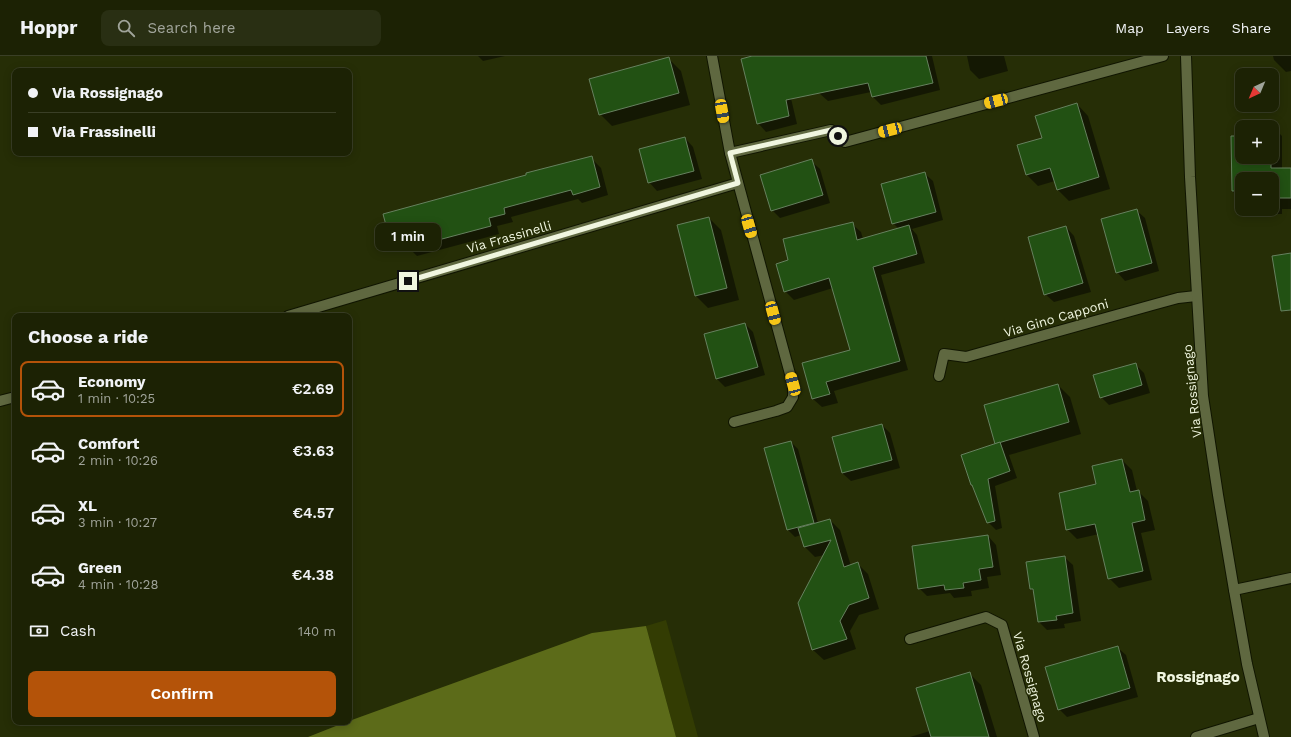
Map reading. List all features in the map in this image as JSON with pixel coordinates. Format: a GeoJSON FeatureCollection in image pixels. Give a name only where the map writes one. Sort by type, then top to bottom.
{"type":"FeatureCollection","features":[{"type":"Feature","properties":{"kind":"street"},"geometry":{"type":"LineString","coordinates":[[712,56],[730,153],[793,384],[793,397],[787,407],[734,422]]}},
{"type":"Feature","properties":{"kind":"street"},"geometry":{"type":"LineString","coordinates":[[730,153],[831,130],[845,142],[1163,56]]}},
{"type":"Feature","properties":{"kind":"street","name":"Via Rossignago"},"geometry":{"type":"LineString","coordinates":[[1186,56],[1190,177],[1203,396],[1218,495],[1247,664],[1264,737]]}},
{"type":"Feature","properties":{"kind":"street","name":"Via Frassinelli"},"geometry":{"type":"LineString","coordinates":[[298,313],[738,183]]}},
{"type":"Feature","properties":{"kind":"street","name":"Via Gino Capponi"},"geometry":{"type":"LineString","coordinates":[[940,376],[944,354],[966,357],[1178,298],[1196,296]]}},
{"type":"Feature","properties":{"kind":"street"},"geometry":{"type":"LineString","coordinates":[[0,401],[12,398]]}},
{"type":"Feature","properties":{"kind":"street"},"geometry":{"type":"LineString","coordinates":[[1234,590],[1291,578]]}},
{"type":"Feature","properties":{"kind":"street","name":"Via Rossignago"},"geometry":{"type":"LineString","coordinates":[[910,639],[986,617],[1002,625],[1034,737]]}},
{"type":"Feature","properties":{"kind":"street"},"geometry":{"type":"LineString","coordinates":[[1196,737],[1259,718]]}},
{"type":"Feature","properties":{"kind":"green space"},"geometry":{"type":"Polygon","coordinates":[[[666,620],[698,737],[676,737],[646,626],[666,620]]]}},
{"type":"Feature","properties":{"kind":"green space"},"geometry":{"type":"Polygon","coordinates":[[[646,626],[676,737],[308,737],[338,725],[352,725],[352,720],[592,633],[646,626]]]}},
{"type":"Feature","properties":{"kind":"building"},"geometry":{"type":"Polygon","coordinates":[[[752,56],[926,56],[933,83],[872,97],[868,83],[786,100],[789,116],[757,124],[741,59],[752,56]]]}},
{"type":"Feature","properties":{"kind":"building"},"geometry":{"type":"Polygon","coordinates":[[[669,57],[679,93],[599,115],[589,79],[669,57]]]}},
{"type":"Feature","properties":{"kind":"building"},"geometry":{"type":"Polygon","coordinates":[[[1077,103],[1099,177],[1057,190],[1050,168],[1026,175],[1017,145],[1042,138],[1035,116],[1077,103]]]}},
{"type":"Feature","properties":{"kind":"building"},"geometry":{"type":"Polygon","coordinates":[[[1231,136],[1235,136],[1235,164],[1271,164],[1271,168],[1291,168],[1291,198],[1279,198],[1279,172],[1235,172],[1235,191],[1232,191],[1231,136]]]}},
{"type":"Feature","properties":{"kind":"building"},"geometry":{"type":"Polygon","coordinates":[[[685,137],[694,171],[648,183],[639,149],[685,137]]]}},
{"type":"Feature","properties":{"kind":"building"},"geometry":{"type":"Polygon","coordinates":[[[592,156],[600,187],[573,195],[571,190],[504,208],[505,214],[489,218],[491,226],[408,248],[406,240],[391,244],[383,214],[526,175],[526,173],[592,156]]]}},
{"type":"Feature","properties":{"kind":"building"},"geometry":{"type":"Polygon","coordinates":[[[812,159],[823,195],[771,211],[760,175],[812,159]]]}},
{"type":"Feature","properties":{"kind":"building"},"geometry":{"type":"Polygon","coordinates":[[[925,172],[936,212],[892,224],[881,184],[925,172]]]}},
{"type":"Feature","properties":{"kind":"building"},"geometry":{"type":"Polygon","coordinates":[[[1137,209],[1152,263],[1116,273],[1101,219],[1137,209]]]}},
{"type":"Feature","properties":{"kind":"building"},"geometry":{"type":"Polygon","coordinates":[[[709,217],[727,288],[695,296],[677,225],[709,217]]]}},
{"type":"Feature","properties":{"kind":"building"},"geometry":{"type":"Polygon","coordinates":[[[853,222],[857,240],[909,225],[917,254],[873,267],[900,361],[826,382],[830,394],[812,399],[802,363],[850,350],[829,278],[784,292],[776,264],[788,260],[783,239],[853,222]]]}},
{"type":"Feature","properties":{"kind":"building"},"geometry":{"type":"Polygon","coordinates":[[[1066,226],[1083,283],[1044,295],[1028,237],[1066,226]]]}},
{"type":"Feature","properties":{"kind":"building"},"geometry":{"type":"Polygon","coordinates":[[[1291,253],[1291,310],[1281,311],[1272,256],[1291,253]]]}},
{"type":"Feature","properties":{"kind":"building"},"geometry":{"type":"Polygon","coordinates":[[[745,323],[758,367],[716,379],[704,334],[745,323]]]}},
{"type":"Feature","properties":{"kind":"building"},"geometry":{"type":"Polygon","coordinates":[[[1136,363],[1142,385],[1100,398],[1093,375],[1136,363]]]}},
{"type":"Feature","properties":{"kind":"building"},"geometry":{"type":"Polygon","coordinates":[[[1058,384],[1069,422],[995,444],[984,405],[1058,384]]]}},
{"type":"Feature","properties":{"kind":"building"},"geometry":{"type":"Polygon","coordinates":[[[882,424],[892,460],[842,473],[832,437],[882,424]]]}},
{"type":"Feature","properties":{"kind":"building"},"geometry":{"type":"Polygon","coordinates":[[[791,441],[814,523],[787,530],[764,448],[791,441]]]}},
{"type":"Feature","properties":{"kind":"building"},"geometry":{"type":"Polygon","coordinates":[[[1000,442],[1010,471],[988,479],[995,521],[987,523],[971,485],[961,455],[1000,442]]]}},
{"type":"Feature","properties":{"kind":"building"},"geometry":{"type":"Polygon","coordinates":[[[1122,459],[1130,492],[1139,490],[1145,520],[1132,523],[1143,571],[1108,579],[1095,524],[1066,530],[1059,493],[1096,484],[1092,466],[1122,459]]]}},
{"type":"Feature","properties":{"kind":"building"},"geometry":{"type":"Polygon","coordinates":[[[830,519],[844,567],[858,562],[869,598],[849,605],[840,621],[847,639],[812,650],[798,603],[831,540],[804,547],[798,528],[830,519]]]}},
{"type":"Feature","properties":{"kind":"building"},"geometry":{"type":"Polygon","coordinates":[[[988,535],[993,567],[979,569],[981,580],[963,583],[964,588],[945,590],[944,585],[918,589],[912,546],[988,535]]]}},
{"type":"Feature","properties":{"kind":"building"},"geometry":{"type":"Polygon","coordinates":[[[1065,556],[1073,613],[1056,616],[1057,620],[1038,622],[1033,589],[1030,589],[1026,562],[1065,556]]]}},
{"type":"Feature","properties":{"kind":"building"},"geometry":{"type":"Polygon","coordinates":[[[1118,646],[1130,688],[1058,710],[1045,667],[1118,646]]]}},
{"type":"Feature","properties":{"kind":"building"},"geometry":{"type":"Polygon","coordinates":[[[970,672],[989,737],[931,737],[916,688],[970,672]]]}},
{"type":"Feature","properties":{"kind":"district","name":"Rossignago"},"geometry":{"type":"Point","coordinates":[1198,677]}},
{"type":"Feature","properties":{"kind":"route"},"geometry":{"type":"LineString","coordinates":[[408,281],[738,183],[730,153],[831,130],[838,136]]}}]}
